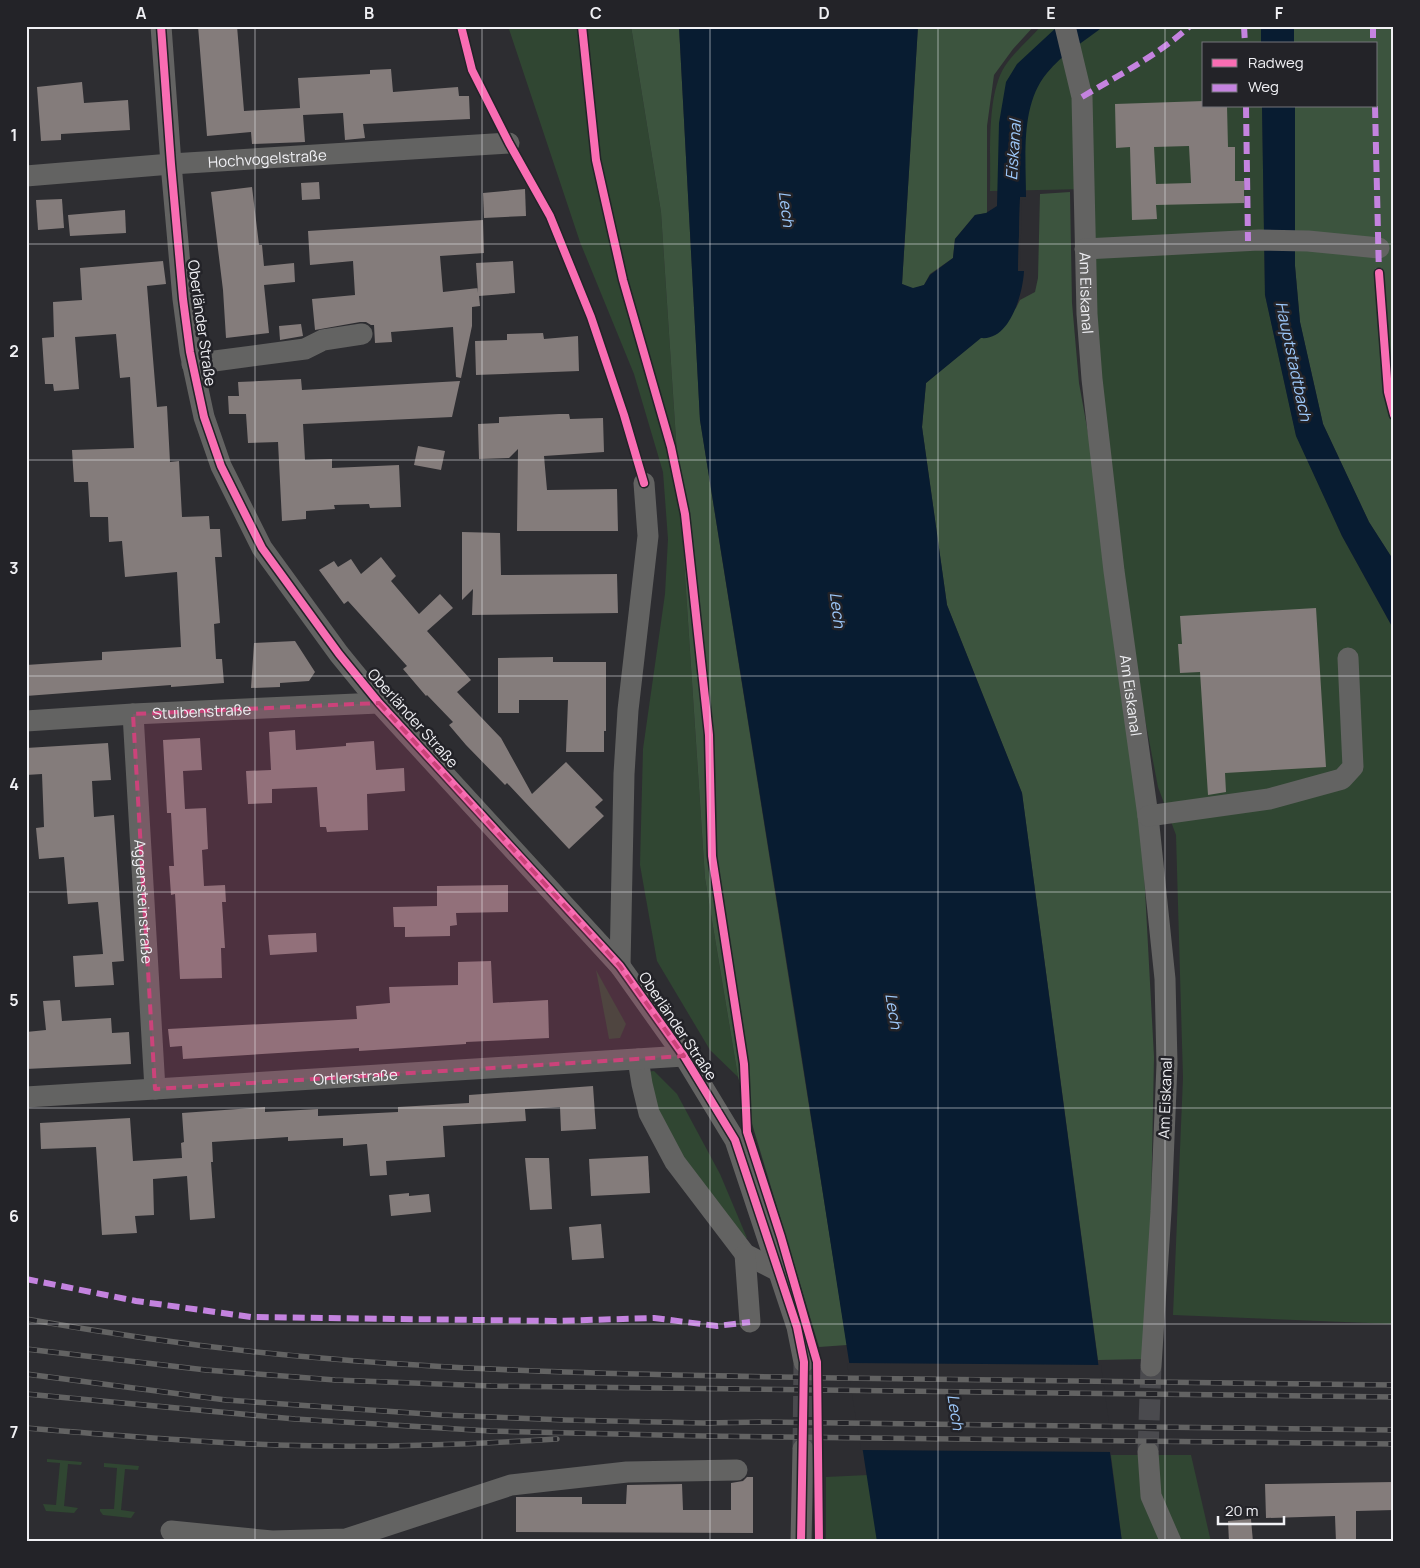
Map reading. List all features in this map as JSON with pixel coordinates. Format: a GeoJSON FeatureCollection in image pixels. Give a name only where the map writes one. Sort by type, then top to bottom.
{"type":"FeatureCollection","features":[{"type":"Feature","properties":{"kind":"street","name":"Oberländer Straße"},"geometry":{"type":"LineString","coordinates":[[161,26],[183,299],[192,364],[204,417],[221,466],[262,548],[339,654],[379,703],[620,966],[684,1056],[735,1140],[797,1327],[804,1362]]}},
{"type":"Feature","properties":{"kind":"street","name":"Am Eiskanal"},"geometry":{"type":"LineString","coordinates":[[1064,26],[1082,98],[1087,314],[1097,431],[1114,571],[1148,816],[1165,979],[1168,1064],[1161,1212],[1150,1366]]}},
{"type":"Feature","properties":{"kind":"street","name":"Hochvogelstraße"},"geometry":{"type":"LineString","coordinates":[[26,176],[171,164],[509,143]]}},
{"type":"Feature","properties":{"kind":"street"},"geometry":{"type":"LineString","coordinates":[[1085,249],[1259,240],[1299,241],[1379,248]]}},
{"type":"Feature","properties":{"kind":"street","name":"Oberländer Straße"},"geometry":{"type":"LineString","coordinates":[[192,364],[305,349],[323,340],[362,334]]}},
{"type":"Feature","properties":{"kind":"street","name":"Oberländer Straße"},"geometry":{"type":"LineString","coordinates":[[620,966],[624,774],[628,710],[648,536],[644,483]]}},
{"type":"Feature","properties":{"kind":"street"},"geometry":{"type":"LineString","coordinates":[[1148,816],[1269,798],[1342,780],[1353,767],[1348,658]]}},
{"type":"Feature","properties":{"kind":"street","name":"Stuibenstraße"},"geometry":{"type":"LineString","coordinates":[[26,721],[133,714],[379,703]]}},
{"type":"Feature","properties":{"kind":"street","name":"Aggensteinstraße"},"geometry":{"type":"LineString","coordinates":[[133,714],[155,1089]]}},
{"type":"Feature","properties":{"kind":"street","name":"Ortlerstraße"},"geometry":{"type":"LineString","coordinates":[[26,1097],[684,1056]]}},
{"type":"Feature","properties":{"kind":"street"},"geometry":{"type":"LineString","coordinates":[[638,1060],[649,1113],[675,1162],[745,1254],[778,1272]]}},
{"type":"Feature","properties":{"kind":"street"},"geometry":{"type":"LineString","coordinates":[[745,1254],[750,1322]]}},
{"type":"Feature","properties":{"kind":"street"},"geometry":{"type":"LineString","coordinates":[[801,1542],[803,1449]]}},
{"type":"Feature","properties":{"kind":"street"},"geometry":{"type":"LineString","coordinates":[[1148,1452],[1151,1496],[1171,1542]]}},
{"type":"Feature","properties":{"kind":"street"},"geometry":{"type":"LineString","coordinates":[[171,1530],[272,1541],[346,1539],[511,1485],[627,1472],[737,1470]]}},
{"type":"Feature","properties":{"kind":"highlighted area"},"geometry":{"type":"Polygon","coordinates":[[[379,703],[620,966],[684,1056],[155,1089],[133,714],[379,703]]]}},
{"type":"Feature","properties":{"kind":"green space"},"geometry":{"type":"Polygon","coordinates":[[[508,26],[631,26],[661,212],[705,878],[738,1077],[710,1050],[657,961],[640,865],[643,749],[665,594],[668,539],[663,472],[634,374],[580,242],[508,26]]]}},
{"type":"Feature","properties":{"kind":"green space"},"geometry":{"type":"Polygon","coordinates":[[[631,26],[679,26],[700,420],[847,1345],[819,1347],[738,1077],[705,878],[661,212],[631,26]]]}},
{"type":"Feature","properties":{"kind":"green space"},"geometry":{"type":"Polygon","coordinates":[[[918,26],[1034,26],[1013,49],[994,75],[987,126],[987,213],[975,215],[955,239],[953,258],[930,274],[924,285],[913,289],[902,284],[918,26]]]}},
{"type":"Feature","properties":{"kind":"green space"},"geometry":{"type":"Polygon","coordinates":[[[1041,26],[1261,26],[1261,42],[1202,42],[1202,108],[1262,108],[1265,295],[1296,435],[1342,536],[1394,630],[1394,1324],[1173,1315],[1183,1078],[1176,835],[1158,787],[1122,599],[1093,367],[1087,189],[990,191],[991,126],[995,93],[1005,66],[1041,26]]]}},
{"type":"Feature","properties":{"kind":"green space"},"geometry":{"type":"Polygon","coordinates":[[[1294,26],[1394,26],[1394,561],[1369,522],[1323,424],[1300,322],[1295,266],[1295,108],[1378,108],[1378,42],[1294,42],[1294,26]]]}},
{"type":"Feature","properties":{"kind":"green space"},"geometry":{"type":"Polygon","coordinates":[[[1070,192],[1072,303],[1079,383],[1095,472],[1142,834],[1154,1057],[1148,1359],[1098,1360],[1022,793],[947,605],[922,427],[926,383],[1016,308],[1020,300],[1035,292],[1038,278],[1040,194],[1070,192]]]}},
{"type":"Feature","properties":{"kind":"green space"},"geometry":{"type":"Polygon","coordinates":[[[596,970],[626,1024],[620,1038],[609,1039],[596,970]]]}},
{"type":"Feature","properties":{"kind":"green space"},"geometry":{"type":"Polygon","coordinates":[[[654,1071],[677,1094],[720,1174],[747,1238],[741,1237],[688,1171],[661,1119],[645,1072],[654,1071]]]}},
{"type":"Feature","properties":{"kind":"green space"},"geometry":{"type":"Polygon","coordinates":[[[1111,1455],[1191,1455],[1211,1542],[1122,1542],[1111,1455]]]}},
{"type":"Feature","properties":{"kind":"green space"},"geometry":{"type":"Polygon","coordinates":[[[47,1459],[82,1462],[81,1465],[68,1464],[64,1506],[78,1508],[74,1513],[46,1511],[43,1504],[56,1505],[60,1463],[47,1462],[47,1459]]]}},
{"type":"Feature","properties":{"kind":"green space"},"geometry":{"type":"Polygon","coordinates":[[[104,1463],[139,1466],[138,1470],[125,1469],[121,1510],[135,1512],[131,1518],[103,1515],[100,1511],[100,1509],[114,1509],[117,1468],[104,1467],[104,1463]]]}},
{"type":"Feature","properties":{"kind":"green space"},"geometry":{"type":"Polygon","coordinates":[[[868,1475],[878,1542],[826,1542],[826,1477],[868,1475]]]}},
{"type":"Feature","properties":{"kind":"water"},"geometry":{"type":"Polygon","coordinates":[[[679,26],[918,26],[902,284],[913,288],[924,285],[930,275],[953,258],[955,239],[975,215],[986,213],[997,206],[999,123],[1006,82],[1017,64],[1058,26],[1104,26],[1053,66],[1038,86],[1032,100],[1026,132],[1026,197],[1020,198],[1018,271],[1024,271],[1018,303],[1007,324],[1000,332],[991,337],[981,338],[926,383],[922,427],[947,605],[1022,793],[1122,1542],[877,1542],[700,420],[679,26]]]}},
{"type":"Feature","properties":{"kind":"water"},"geometry":{"type":"Polygon","coordinates":[[[1261,26],[1294,26],[1294,42],[1261,42],[1261,26]]]}},
{"type":"Feature","properties":{"kind":"water","name":"Hauptstadtbach"},"geometry":{"type":"Polygon","coordinates":[[[1262,108],[1295,108],[1295,266],[1300,322],[1323,424],[1369,522],[1394,561],[1394,630],[1342,536],[1296,436],[1265,295],[1262,108]]]}},
{"type":"Feature","properties":{"kind":"pier"},"geometry":{"type":"Polygon","coordinates":[[[1020,197],[1026,197],[1026,199],[1022,200],[1020,269],[1024,269],[1024,271],[1018,271],[1020,197]]]}},
{"type":"Feature","properties":{"kind":"pier"},"geometry":{"type":"Polygon","coordinates":[[[847,1363],[1101,1365],[1113,1452],[861,1450],[847,1363]]]}},
{"type":"Feature","properties":{"kind":"building"},"geometry":{"type":"Polygon","coordinates":[[[198,26],[237,26],[244,111],[300,108],[298,78],[370,74],[370,70],[391,69],[393,92],[458,87],[459,96],[469,96],[470,119],[363,124],[365,138],[345,140],[343,113],[303,115],[305,142],[252,144],[251,132],[207,136],[198,26]]]}},
{"type":"Feature","properties":{"kind":"building"},"geometry":{"type":"Polygon","coordinates":[[[82,82],[84,103],[128,100],[130,130],[61,134],[61,140],[41,141],[37,87],[82,82]]]}},
{"type":"Feature","properties":{"kind":"building"},"geometry":{"type":"Polygon","coordinates":[[[1202,101],[1202,108],[1227,108],[1228,147],[1235,147],[1235,181],[1244,181],[1244,203],[1156,205],[1157,219],[1132,220],[1130,147],[1116,148],[1115,104],[1202,101]],[[1189,146],[1154,147],[1156,184],[1191,183],[1189,146]]]}},
{"type":"Feature","properties":{"kind":"building"},"geometry":{"type":"Polygon","coordinates":[[[319,182],[320,199],[302,200],[301,183],[319,182]]]}},
{"type":"Feature","properties":{"kind":"building"},"geometry":{"type":"Polygon","coordinates":[[[252,187],[259,245],[262,245],[264,266],[294,263],[295,282],[264,285],[269,333],[226,338],[223,290],[211,192],[252,187]]]}},
{"type":"Feature","properties":{"kind":"building"},"geometry":{"type":"Polygon","coordinates":[[[525,189],[526,216],[484,218],[483,193],[525,189]]]}},
{"type":"Feature","properties":{"kind":"building"},"geometry":{"type":"Polygon","coordinates":[[[62,199],[64,228],[38,230],[36,200],[62,199]]]}},
{"type":"Feature","properties":{"kind":"building"},"geometry":{"type":"Polygon","coordinates":[[[125,210],[126,233],[70,236],[68,215],[125,210]]]}},
{"type":"Feature","properties":{"kind":"building"},"geometry":{"type":"Polygon","coordinates":[[[483,220],[484,253],[440,256],[443,292],[478,288],[476,263],[513,261],[515,293],[479,296],[480,306],[472,307],[472,326],[461,378],[456,377],[453,327],[391,332],[392,342],[375,343],[374,325],[366,322],[315,330],[312,299],[355,295],[353,261],[310,265],[308,231],[483,220]]]}},
{"type":"Feature","properties":{"kind":"building"},"geometry":{"type":"Polygon","coordinates":[[[163,261],[166,284],[147,286],[157,407],[167,406],[170,462],[179,461],[182,517],[209,516],[210,529],[220,529],[222,557],[215,557],[220,623],[214,624],[216,659],[222,659],[224,683],[26,696],[26,665],[102,660],[102,652],[181,647],[177,572],[125,577],[122,541],[109,542],[108,517],[90,517],[88,482],[74,482],[72,450],[134,448],[130,377],[120,378],[116,334],[75,337],[79,389],[54,391],[53,384],[45,384],[42,338],[54,337],[53,302],[82,300],[80,268],[163,261]]]}},
{"type":"Feature","properties":{"kind":"building"},"geometry":{"type":"Polygon","coordinates":[[[301,324],[303,336],[280,340],[279,326],[301,324]]]}},
{"type":"Feature","properties":{"kind":"building"},"geometry":{"type":"Polygon","coordinates":[[[543,333],[544,339],[578,336],[579,371],[476,375],[475,341],[507,340],[507,334],[543,333]]]}},
{"type":"Feature","properties":{"kind":"building"},"geometry":{"type":"Polygon","coordinates":[[[301,379],[302,390],[460,381],[452,417],[303,424],[305,460],[332,459],[332,468],[399,465],[401,507],[370,508],[369,504],[334,505],[335,509],[306,511],[306,519],[282,521],[278,442],[248,443],[246,414],[229,414],[228,396],[239,396],[238,382],[301,379]]]}},
{"type":"Feature","properties":{"kind":"building"},"geometry":{"type":"Polygon","coordinates":[[[569,414],[570,419],[603,418],[604,452],[544,456],[547,490],[617,489],[618,531],[517,531],[518,449],[509,458],[479,459],[478,424],[499,423],[499,417],[569,414]]]}},
{"type":"Feature","properties":{"kind":"building"},"geometry":{"type":"Polygon","coordinates":[[[418,446],[445,451],[441,470],[414,465],[418,446]]]}},
{"type":"Feature","properties":{"kind":"building"},"geometry":{"type":"Polygon","coordinates":[[[462,532],[500,533],[501,575],[617,574],[618,613],[472,615],[473,589],[462,600],[462,532]]]}},
{"type":"Feature","properties":{"kind":"building"},"geometry":{"type":"Polygon","coordinates":[[[381,557],[396,576],[391,581],[419,614],[440,594],[453,608],[427,631],[471,680],[457,692],[501,738],[532,794],[566,762],[603,800],[595,807],[604,816],[569,849],[507,783],[505,785],[466,745],[449,725],[453,722],[426,696],[403,669],[407,666],[348,601],[344,604],[319,570],[334,561],[338,567],[351,559],[361,574],[381,557]]]}},
{"type":"Feature","properties":{"kind":"building"},"geometry":{"type":"Polygon","coordinates":[[[1316,608],[1326,767],[1225,773],[1226,792],[1208,795],[1200,672],[1180,673],[1178,644],[1182,644],[1180,616],[1316,608]]]}},
{"type":"Feature","properties":{"kind":"building"},"geometry":{"type":"Polygon","coordinates":[[[295,641],[315,672],[309,681],[280,683],[280,687],[251,688],[254,643],[295,641]]]}},
{"type":"Feature","properties":{"kind":"building"},"geometry":{"type":"Polygon","coordinates":[[[553,657],[553,662],[606,662],[606,731],[604,731],[604,752],[566,752],[568,700],[519,700],[519,713],[498,713],[498,658],[553,657]]]}},
{"type":"Feature","properties":{"kind":"building"},"geometry":{"type":"Polygon","coordinates":[[[295,730],[296,750],[346,746],[346,743],[374,741],[376,770],[404,768],[405,791],[367,794],[368,830],[327,832],[326,827],[320,827],[317,787],[272,789],[272,803],[248,804],[246,771],[271,770],[269,732],[295,730]]]}},
{"type":"Feature","properties":{"kind":"building"},"geometry":{"type":"Polygon","coordinates":[[[200,738],[202,770],[183,771],[185,809],[206,808],[208,849],[202,850],[204,886],[225,885],[226,902],[222,902],[225,948],[221,948],[222,978],[180,979],[175,894],[171,895],[169,866],[174,866],[171,813],[167,813],[163,740],[200,738]]]}},
{"type":"Feature","properties":{"kind":"building"},"geometry":{"type":"Polygon","coordinates":[[[108,743],[111,780],[92,781],[94,817],[114,815],[124,961],[112,962],[114,985],[75,987],[73,956],[103,954],[98,902],[68,904],[64,857],[39,859],[36,828],[44,827],[42,774],[26,775],[26,748],[108,743]]]}},
{"type":"Feature","properties":{"kind":"building"},"geometry":{"type":"Polygon","coordinates":[[[508,885],[508,912],[456,913],[457,925],[450,926],[450,936],[405,937],[405,927],[394,927],[393,907],[437,906],[437,886],[508,885]]]}},
{"type":"Feature","properties":{"kind":"building"},"geometry":{"type":"Polygon","coordinates":[[[316,933],[317,952],[270,955],[268,935],[316,933]]]}},
{"type":"Feature","properties":{"kind":"building"},"geometry":{"type":"Polygon","coordinates":[[[491,961],[493,1003],[548,1000],[549,1038],[466,1042],[466,1044],[359,1051],[359,1048],[183,1059],[182,1046],[170,1047],[168,1029],[357,1019],[356,1006],[390,1003],[389,987],[458,985],[458,962],[491,961]]]}},
{"type":"Feature","properties":{"kind":"building"},"geometry":{"type":"Polygon","coordinates":[[[60,1000],[62,1021],[111,1018],[112,1033],[129,1032],[131,1064],[26,1069],[26,1032],[46,1030],[43,1001],[60,1000]]]}},
{"type":"Feature","properties":{"kind":"building"},"geometry":{"type":"Polygon","coordinates":[[[593,1086],[596,1129],[561,1131],[560,1107],[525,1109],[526,1121],[443,1126],[445,1157],[386,1161],[387,1175],[370,1176],[367,1144],[343,1146],[343,1138],[288,1141],[288,1137],[212,1142],[213,1162],[211,1162],[215,1218],[190,1220],[187,1176],[153,1179],[154,1215],[135,1216],[137,1233],[102,1235],[96,1147],[41,1149],[40,1123],[130,1118],[133,1161],[182,1158],[181,1143],[184,1142],[182,1113],[265,1107],[265,1112],[318,1109],[318,1116],[398,1112],[398,1107],[469,1103],[469,1095],[593,1086]]]}},
{"type":"Feature","properties":{"kind":"building"},"geometry":{"type":"Polygon","coordinates":[[[648,1156],[650,1193],[591,1196],[589,1159],[648,1156]]]}},
{"type":"Feature","properties":{"kind":"building"},"geometry":{"type":"Polygon","coordinates":[[[525,1158],[549,1158],[552,1209],[530,1210],[525,1158]]]}},
{"type":"Feature","properties":{"kind":"building"},"geometry":{"type":"Polygon","coordinates":[[[409,1193],[409,1196],[429,1194],[431,1212],[391,1216],[389,1195],[409,1193]]]}},
{"type":"Feature","properties":{"kind":"building"},"geometry":{"type":"Polygon","coordinates":[[[601,1224],[604,1258],[572,1260],[569,1227],[601,1224]]]}},
{"type":"Feature","properties":{"kind":"building"},"geometry":{"type":"Polygon","coordinates":[[[747,1477],[753,1477],[753,1533],[516,1532],[516,1497],[582,1497],[582,1504],[626,1504],[627,1485],[682,1484],[683,1510],[731,1510],[731,1483],[743,1481],[747,1477]]]}},
{"type":"Feature","properties":{"kind":"building"},"geometry":{"type":"Polygon","coordinates":[[[1394,1482],[1394,1510],[1356,1511],[1356,1542],[1336,1542],[1335,1516],[1266,1518],[1265,1484],[1394,1482]]]}},
{"type":"Feature","properties":{"kind":"building"},"geometry":{"type":"Polygon","coordinates":[[[1251,1519],[1253,1542],[1229,1542],[1228,1521],[1251,1519]]]}},
{"type":"Feature","properties":{"kind":"tunnel"},"geometry":{"type":"LineString","coordinates":[[803,1449],[804,1362]]}},
{"type":"Feature","properties":{"kind":"tunnel"},"geometry":{"type":"LineString","coordinates":[[1148,1452],[1151,1366]]}},
{"type":"Feature","properties":{"kind":"railway"},"geometry":{"type":"LineString","coordinates":[[26,1319],[217,1348],[396,1364],[584,1373],[710,1376],[1394,1385]]}},
{"type":"Feature","properties":{"kind":"railway"},"geometry":{"type":"LineString","coordinates":[[26,1349],[206,1370],[335,1380],[491,1386],[1394,1397]]}},
{"type":"Feature","properties":{"kind":"railway"},"geometry":{"type":"LineString","coordinates":[[26,1374],[226,1400],[442,1415],[703,1423],[764,1422],[1394,1430]]}},
{"type":"Feature","properties":{"kind":"railway"},"geometry":{"type":"LineString","coordinates":[[26,1394],[295,1419],[490,1431],[702,1436],[1394,1444]]}},
{"type":"Feature","properties":{"kind":"railway"},"geometry":{"type":"LineString","coordinates":[[26,1428],[245,1444],[311,1446],[417,1445],[557,1439]]}},
{"type":"Feature","properties":{"kind":"marked path"},"geometry":{"type":"LineString","coordinates":[[1082,97],[1152,55],[1190,26]]}},
{"type":"Feature","properties":{"kind":"marked path"},"geometry":{"type":"LineString","coordinates":[[1244,26],[1245,42]]}},
{"type":"Feature","properties":{"kind":"marked path"},"geometry":{"type":"LineString","coordinates":[[1373,26],[1373,42]]}},
{"type":"Feature","properties":{"kind":"marked path"},"geometry":{"type":"LineString","coordinates":[[1246,108],[1248,241]]}},
{"type":"Feature","properties":{"kind":"marked path"},"geometry":{"type":"LineString","coordinates":[[1375,108],[1379,276]]}},
{"type":"Feature","properties":{"kind":"marked path"},"geometry":{"type":"LineString","coordinates":[[26,1279],[136,1301],[251,1317],[555,1321],[654,1318],[717,1326],[750,1322]]}},
{"type":"Feature","properties":{"kind":"cycle path"},"geometry":{"type":"LineString","coordinates":[[161,26],[183,299],[190,352],[204,417],[221,466],[262,548],[339,654],[379,703],[620,966],[684,1056],[735,1140],[797,1327],[804,1362],[801,1542]]}},
{"type":"Feature","properties":{"kind":"cycle path"},"geometry":{"type":"LineString","coordinates":[[461,26],[472,70],[509,143],[550,216],[591,317],[624,415],[644,483]]}},
{"type":"Feature","properties":{"kind":"cycle path"},"geometry":{"type":"LineString","coordinates":[[582,26],[596,160],[623,280],[671,447],[685,514],[709,735],[712,856],[744,1064],[747,1132],[781,1237],[817,1362],[819,1542]]}},
{"type":"Feature","properties":{"kind":"cycle path"},"geometry":{"type":"LineString","coordinates":[[1379,273],[1388,392],[1394,415]]}},
{"type":"Feature","properties":{"kind":"water label","name":"Eiskanal"},"geometry":{"type":"Point","coordinates":[1013,150]}},
{"type":"Feature","properties":{"kind":"water label","name":"Lech"},"geometry":{"type":"Point","coordinates":[787,209]}},
{"type":"Feature","properties":{"kind":"water label","name":"Lech"},"geometry":{"type":"Point","coordinates":[838,610]}},
{"type":"Feature","properties":{"kind":"water label","name":"Lech"},"geometry":{"type":"Point","coordinates":[894,1011]}},
{"type":"Feature","properties":{"kind":"water label","name":"Lech"},"geometry":{"type":"Point","coordinates":[956,1412]}}]}
